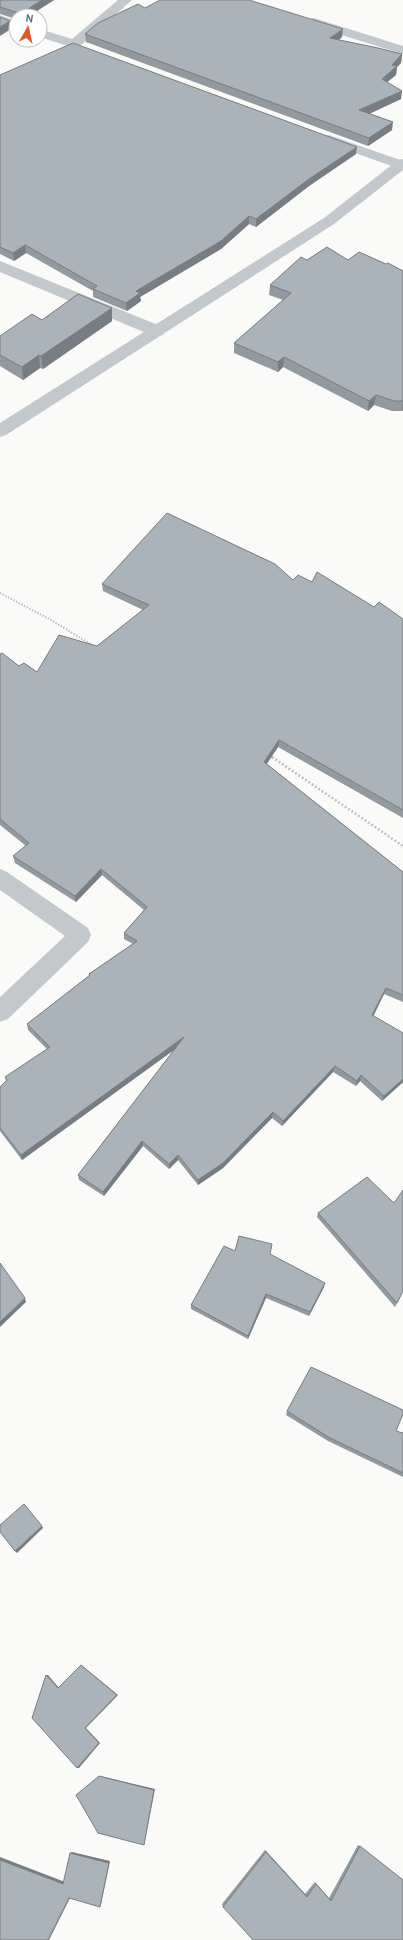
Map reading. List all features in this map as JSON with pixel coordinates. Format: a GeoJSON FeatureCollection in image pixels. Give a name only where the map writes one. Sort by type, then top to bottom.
{"type":"FeatureCollection","features":[{"type":"Feature","properties":{"kind":"street"},"geometry":{"type":"LineString","coordinates":[[54,53],[74,44],[126,0]]}},
{"type":"Feature","properties":{"kind":"street"},"geometry":{"type":"LineString","coordinates":[[298,17],[403,50]]}},
{"type":"Feature","properties":{"kind":"street"},"geometry":{"type":"LineString","coordinates":[[48,36],[88,50]]}},
{"type":"Feature","properties":{"kind":"street"},"geometry":{"type":"LineString","coordinates":[[318,135],[402,165]]}},
{"type":"Feature","properties":{"kind":"street"},"geometry":{"type":"LineString","coordinates":[[0,431],[329,221],[402,165]]}},
{"type":"Feature","properties":{"kind":"street"},"geometry":{"type":"LineString","coordinates":[[0,266],[157,331]]}},
{"type":"Feature","properties":{"kind":"street"},"geometry":{"type":"LineString","coordinates":[[0,878],[80,935],[0,1012]]}},
{"type":"Feature","properties":{"kind":"path"},"geometry":{"type":"LineString","coordinates":[[0,593],[51,620],[97,648]]}},
{"type":"Feature","properties":{"kind":"path"},"geometry":{"type":"LineString","coordinates":[[262,750],[403,846]]}},
{"type":"Feature","properties":{"kind":"building"},"geometry":{"type":"Polygon","coordinates":[[[0,0],[42,0],[30,8],[8,8],[8,10],[0,7],[0,0]]]}},
{"type":"Feature","properties":{"kind":"building"},"geometry":{"type":"Polygon","coordinates":[[[160,0],[249,0],[343,29],[330,38],[402,54],[392,65],[397,66],[382,79],[402,91],[359,110],[393,122],[369,138],[85,34],[98,23],[138,4],[145,8],[160,0]]]}},
{"type":"Feature","properties":{"kind":"building"},"geometry":{"type":"Polygon","coordinates":[[[0,17],[8,20],[8,22],[0,27],[0,17]]]}},
{"type":"Feature","properties":{"kind":"building"},"geometry":{"type":"Polygon","coordinates":[[[73,43],[357,147],[309,179],[256,219],[249,216],[221,241],[136,291],[140,293],[126,303],[93,289],[97,286],[25,245],[13,253],[0,247],[0,75],[73,43]]]}},
{"type":"Feature","properties":{"kind":"building"},"geometry":{"type":"Polygon","coordinates":[[[327,247],[348,260],[359,252],[386,264],[388,263],[403,271],[403,401],[394,401],[376,395],[369,401],[284,357],[278,362],[234,343],[291,293],[270,285],[301,257],[307,260],[327,247]]]}},
{"type":"Feature","properties":{"kind":"building"},"geometry":{"type":"Polygon","coordinates":[[[78,294],[112,308],[41,356],[39,355],[22,367],[0,355],[0,336],[32,314],[42,320],[78,294]]]}},
{"type":"Feature","properties":{"kind":"building"},"geometry":{"type":"Polygon","coordinates":[[[167,513],[275,564],[293,580],[298,575],[312,582],[317,572],[374,607],[379,602],[403,619],[403,810],[279,740],[264,762],[403,872],[403,995],[386,988],[372,1015],[403,1033],[403,1079],[384,1096],[361,1075],[357,1081],[335,1066],[283,1121],[273,1112],[223,1163],[198,1180],[178,1155],[169,1164],[142,1141],[103,1192],[78,1175],[184,1037],[21,1155],[0,1128],[0,1087],[7,1080],[5,1077],[50,1047],[27,1024],[90,975],[89,974],[137,941],[124,933],[147,907],[101,869],[75,896],[13,856],[29,843],[0,819],[0,654],[2,653],[19,666],[24,663],[37,672],[59,635],[97,646],[149,605],[102,584],[167,513]]]}},
{"type":"Feature","properties":{"kind":"building"},"geometry":{"type":"Polygon","coordinates":[[[367,1177],[394,1203],[403,1190],[403,1291],[397,1303],[318,1213],[367,1177]]]}},
{"type":"Feature","properties":{"kind":"building"},"geometry":{"type":"Polygon","coordinates":[[[239,1236],[272,1244],[270,1254],[325,1283],[310,1312],[266,1294],[248,1336],[191,1305],[224,1246],[235,1251],[239,1236]]]}},
{"type":"Feature","properties":{"kind":"building"},"geometry":{"type":"Polygon","coordinates":[[[0,1263],[25,1298],[0,1322],[0,1263]]]}},
{"type":"Feature","properties":{"kind":"building"},"geometry":{"type":"Polygon","coordinates":[[[311,1367],[403,1410],[403,1414],[396,1431],[403,1433],[403,1473],[330,1438],[287,1411],[311,1367]]]}},
{"type":"Feature","properties":{"kind":"building"},"geometry":{"type":"Polygon","coordinates":[[[24,1504],[42,1526],[15,1551],[0,1532],[0,1525],[24,1504]]]}},
{"type":"Feature","properties":{"kind":"building"},"geometry":{"type":"Polygon","coordinates":[[[81,1665],[117,1695],[85,1728],[99,1743],[77,1768],[32,1718],[46,1675],[58,1688],[81,1665]]]}},
{"type":"Feature","properties":{"kind":"building"},"geometry":{"type":"Polygon","coordinates":[[[99,1776],[154,1790],[144,1845],[98,1833],[76,1795],[99,1776]]]}},
{"type":"Feature","properties":{"kind":"building"},"geometry":{"type":"Polygon","coordinates":[[[360,1846],[403,1880],[403,1940],[253,1940],[223,1907],[266,1852],[307,1897],[316,1884],[331,1901],[360,1846]]]}},
{"type":"Feature","properties":{"kind":"building"},"geometry":{"type":"Polygon","coordinates":[[[70,1853],[109,1863],[100,1907],[69,1898],[48,1940],[0,1939],[0,1860],[63,1884],[70,1853]]]}}]}
